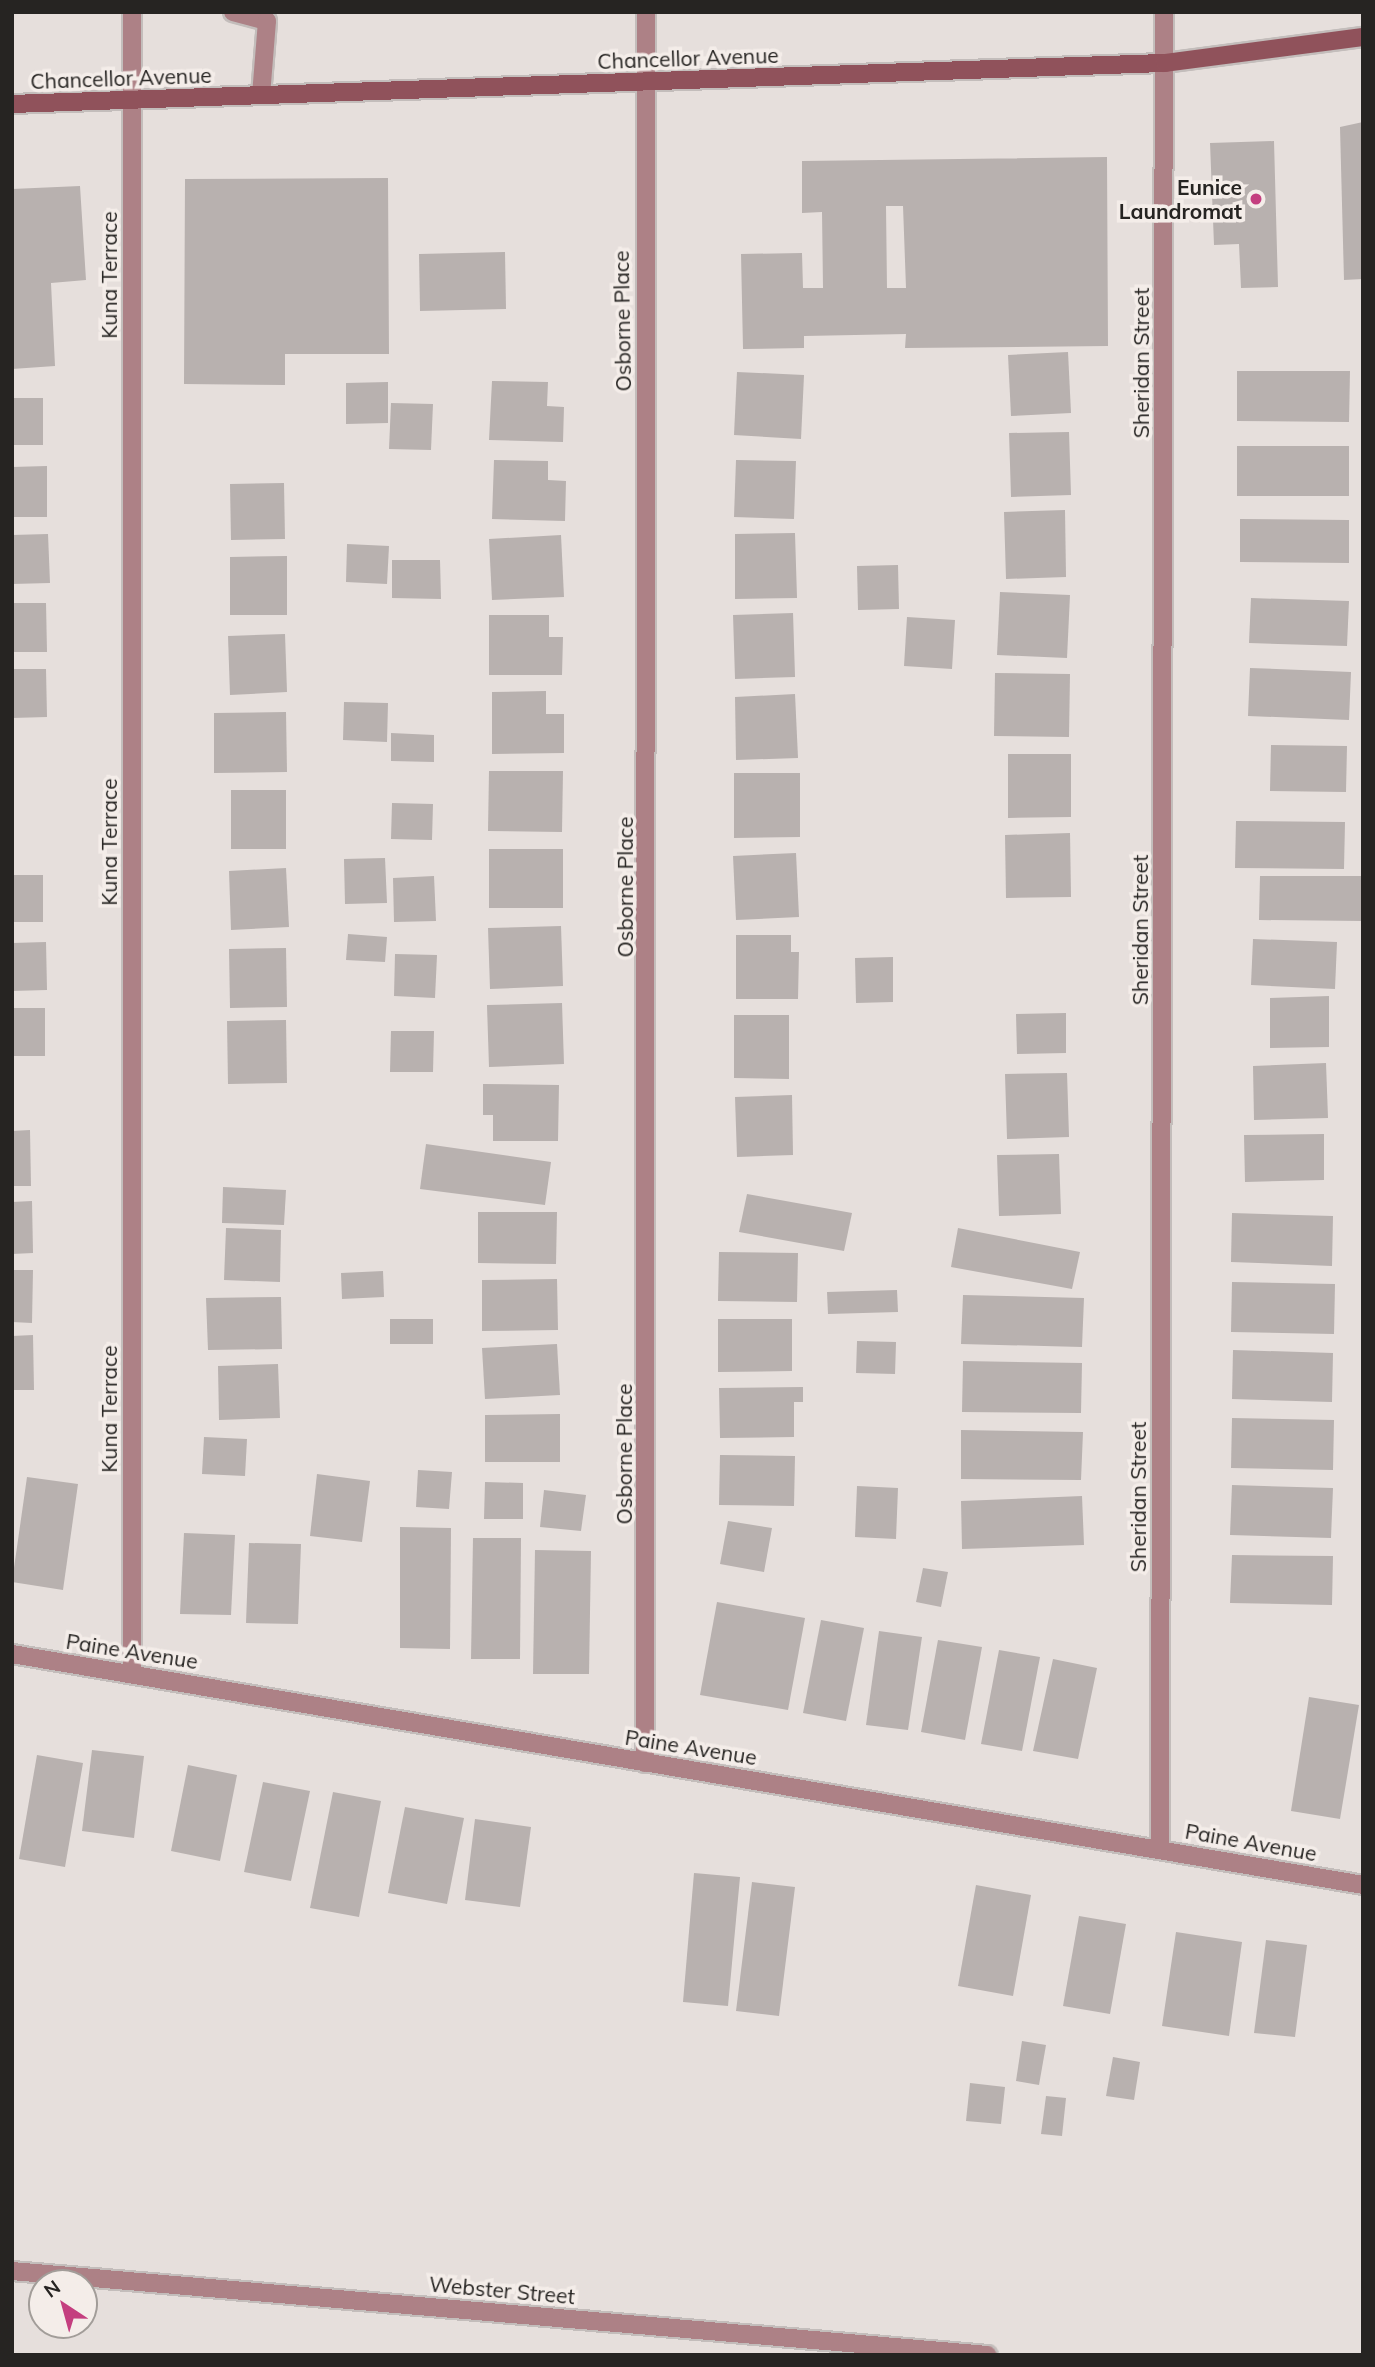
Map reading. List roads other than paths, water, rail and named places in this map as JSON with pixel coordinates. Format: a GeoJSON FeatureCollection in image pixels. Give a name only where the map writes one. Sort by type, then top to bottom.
{"type":"FeatureCollection","features":[{"type":"Feature","properties":{"kind":"main road","name":"Chancellor Avenue"},"geometry":{"type":"LineString","coordinates":[[12,104],[1164,63],[1363,37]]}},
{"type":"Feature","properties":{"kind":"street","name":"Kuna Terrace"},"geometry":{"type":"LineString","coordinates":[[132,12],[132,1673]]}},
{"type":"Feature","properties":{"kind":"street"},"geometry":{"type":"LineString","coordinates":[[233,12],[268,17],[261,95]]}},
{"type":"Feature","properties":{"kind":"street","name":"Osborne Place"},"geometry":{"type":"LineString","coordinates":[[645,1763],[648,621],[643,82],[646,12]]}},
{"type":"Feature","properties":{"kind":"street","name":"Sheridan Street"},"geometry":{"type":"LineString","coordinates":[[1160,1848],[1164,12]]}},
{"type":"Feature","properties":{"kind":"street","name":"Paine Avenue"},"geometry":{"type":"LineString","coordinates":[[12,1654],[1160,1848],[1363,1885]]}},
{"type":"Feature","properties":{"kind":"street","name":"Webster Street"},"geometry":{"type":"LineString","coordinates":[[12,2271],[987,2355]]}},
{"type":"Feature","properties":{"kind":"place","name":"Eunice Laundromat"},"geometry":{"type":"Point","coordinates":[1256,199]}}]}
